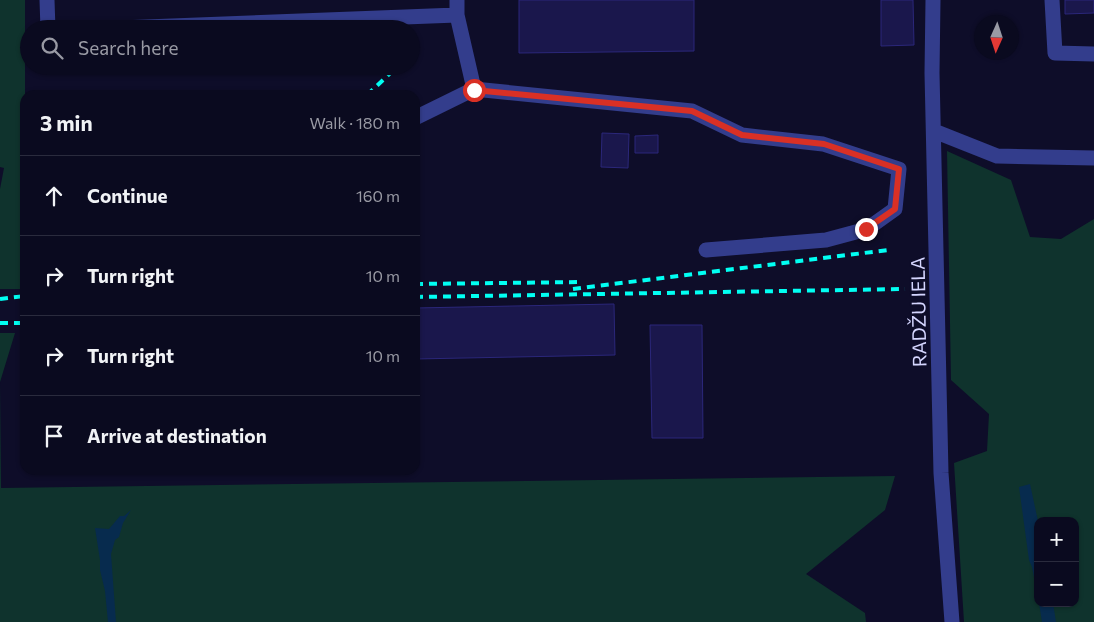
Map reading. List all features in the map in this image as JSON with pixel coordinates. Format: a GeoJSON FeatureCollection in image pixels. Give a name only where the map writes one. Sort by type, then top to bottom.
{"type":"FeatureCollection","features":[{"type":"Feature","properties":{"kind":"street"},"geometry":{"type":"LineString","coordinates":[[48,0],[48,20]]}},
{"type":"Feature","properties":{"kind":"street","name":"RADŽU IELA"},"geometry":{"type":"LineString","coordinates":[[933,0],[941,466],[952,622]]}},
{"type":"Feature","properties":{"kind":"street"},"geometry":{"type":"LineString","coordinates":[[1052,0],[1055,53],[1094,54]]}},
{"type":"Feature","properties":{"kind":"street"},"geometry":{"type":"LineString","coordinates":[[250,20],[457,8],[474,90]]}},
{"type":"Feature","properties":{"kind":"street"},"geometry":{"type":"LineString","coordinates":[[420,116],[474,90],[692,111],[742,135],[824,144],[899,169],[895,209],[866,229],[826,240],[706,250]]}},
{"type":"Feature","properties":{"kind":"street"},"geometry":{"type":"LineString","coordinates":[[934,131],[997,156],[1094,158]]}},
{"type":"Feature","properties":{"kind":"green space"},"geometry":{"type":"Polygon","coordinates":[[[0,0],[25,0],[25,20],[20,20],[20,75],[25,75],[25,90],[20,90],[20,289],[0,289],[0,189],[4,168],[0,167],[0,0]]]}},
{"type":"Feature","properties":{"kind":"green space"},"geometry":{"type":"Polygon","coordinates":[[[947,151],[1011,180],[1030,237],[1061,239],[1094,219],[1094,622],[964,622],[954,463],[987,451],[989,414],[951,380],[947,151]]]}},
{"type":"Feature","properties":{"kind":"green space"},"geometry":{"type":"Polygon","coordinates":[[[0,333],[15,333],[0,382],[0,333]]]}},
{"type":"Feature","properties":{"kind":"green space"},"geometry":{"type":"Polygon","coordinates":[[[0,382],[1,488],[895,476],[885,510],[806,574],[865,613],[866,622],[0,622],[0,382]]]}},
{"type":"Feature","properties":{"kind":"water"},"geometry":{"type":"Polygon","coordinates":[[[1030,484],[1037,517],[1034,517],[1034,577],[1029,560],[1019,487],[1030,484]]]}},
{"type":"Feature","properties":{"kind":"water"},"geometry":{"type":"Polygon","coordinates":[[[131,510],[123,523],[119,537],[115,540],[111,554],[116,622],[108,622],[95,528],[109,529],[120,516],[124,516],[131,510]]]}},
{"type":"Feature","properties":{"kind":"water"},"geometry":{"type":"Polygon","coordinates":[[[1040,607],[1054,607],[1056,622],[1042,622],[1040,607]]]}},
{"type":"Feature","properties":{"kind":"building"},"geometry":{"type":"Polygon","coordinates":[[[519,0],[694,0],[694,51],[519,53],[519,0]]]}},
{"type":"Feature","properties":{"kind":"building"},"geometry":{"type":"Polygon","coordinates":[[[881,0],[913,0],[914,45],[881,46],[881,0]]]}},
{"type":"Feature","properties":{"kind":"building"},"geometry":{"type":"Polygon","coordinates":[[[1065,0],[1094,0],[1094,13],[1065,14],[1065,0]]]}},
{"type":"Feature","properties":{"kind":"building"},"geometry":{"type":"Polygon","coordinates":[[[602,133],[629,134],[628,168],[601,167],[602,133]]]}},
{"type":"Feature","properties":{"kind":"building"},"geometry":{"type":"Polygon","coordinates":[[[658,135],[658,153],[635,153],[635,136],[658,135]]]}},
{"type":"Feature","properties":{"kind":"building"},"geometry":{"type":"Polygon","coordinates":[[[614,304],[615,355],[420,359],[420,308],[614,304]]]}},
{"type":"Feature","properties":{"kind":"building"},"geometry":{"type":"Polygon","coordinates":[[[650,325],[702,325],[703,438],[652,438],[650,325]]]}},
{"type":"Feature","properties":{"kind":"railway"},"geometry":{"type":"LineString","coordinates":[[372,90],[388,75]]}},
{"type":"Feature","properties":{"kind":"railway"},"geometry":{"type":"LineString","coordinates":[[573,289],[888,250]]}},
{"type":"Feature","properties":{"kind":"railway"},"geometry":{"type":"LineString","coordinates":[[420,284],[583,282]]}},
{"type":"Feature","properties":{"kind":"railway"},"geometry":{"type":"LineString","coordinates":[[420,297],[905,289]]}},
{"type":"Feature","properties":{"kind":"railway"},"geometry":{"type":"LineString","coordinates":[[0,299],[20,297]]}},
{"type":"Feature","properties":{"kind":"railway"},"geometry":{"type":"LineString","coordinates":[[0,323],[20,323]]}},
{"type":"Feature","properties":{"kind":"route"},"geometry":{"type":"LineString","coordinates":[[474,90],[692,111],[742,135],[824,144],[899,169],[895,209],[866,229]]}}]}
